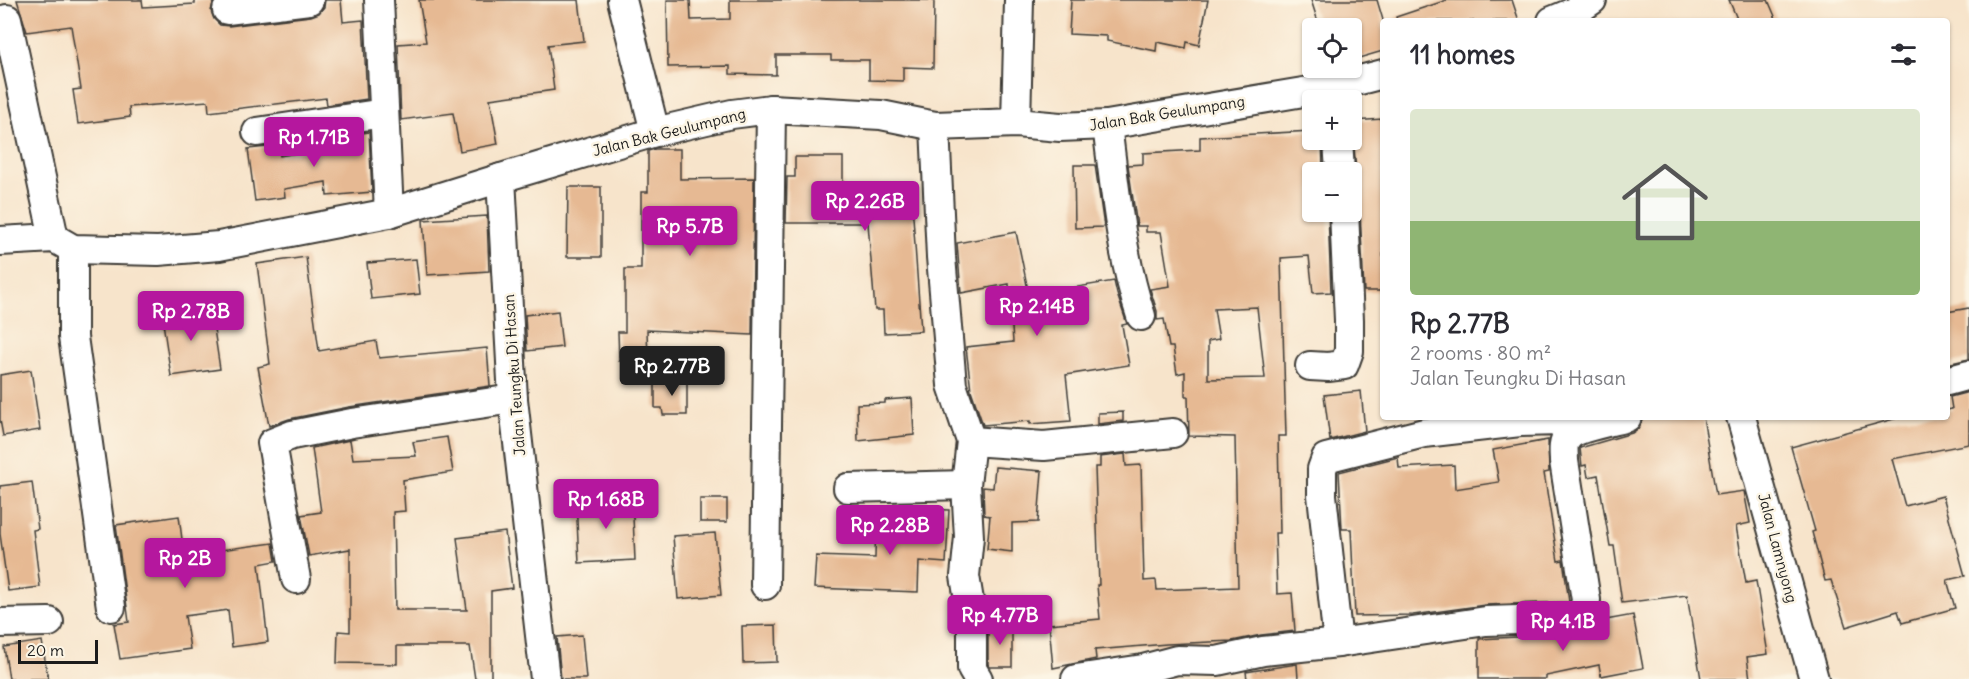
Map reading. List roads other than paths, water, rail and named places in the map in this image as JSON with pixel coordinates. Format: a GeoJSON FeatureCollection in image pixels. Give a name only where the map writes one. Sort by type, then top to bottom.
{"type":"FeatureCollection","features":[{"type":"Feature","properties":{"kind":"street"},"geometry":{"type":"LineString","coordinates":[[227,10],[309,0]]}},
{"type":"Feature","properties":{"kind":"street"},"geometry":{"type":"LineString","coordinates":[[379,0],[389,213]]}},
{"type":"Feature","properties":{"kind":"street"},"geometry":{"type":"LineString","coordinates":[[622,0],[655,132]]}},
{"type":"Feature","properties":{"kind":"street"},"geometry":{"type":"LineString","coordinates":[[1016,123],[1019,0]]}},
{"type":"Feature","properties":{"kind":"street"},"geometry":{"type":"LineString","coordinates":[[7,19],[63,244],[73,337],[111,606]]}},
{"type":"Feature","properties":{"kind":"street","name":"Jalan Bak Geulumpang"},"geometry":{"type":"LineString","coordinates":[[1343,90],[1380,75]]}},
{"type":"Feature","properties":{"kind":"street","name":"Jalan Bak Geulumpang"},"geometry":{"type":"LineString","coordinates":[[0,241],[158,251],[219,246],[389,213],[655,132],[732,114],[771,109],[881,115],[935,126],[1016,123],[1060,127],[1107,125],[1302,98]]}},
{"type":"Feature","properties":{"kind":"street"},"geometry":{"type":"LineString","coordinates":[[765,585],[771,109]]}},
{"type":"Feature","properties":{"kind":"street"},"geometry":{"type":"LineString","coordinates":[[257,132],[384,113]]}},
{"type":"Feature","properties":{"kind":"street"},"geometry":{"type":"LineString","coordinates":[[1107,125],[1119,219],[1141,316]]}},
{"type":"Feature","properties":{"kind":"street"},"geometry":{"type":"LineString","coordinates":[[935,126],[941,257],[952,385],[972,441],[966,484],[969,537],[965,576],[972,619],[972,669],[978,679]]}},
{"type":"Feature","properties":{"kind":"street","name":"Jalan Teungku Di Hasan"},"geometry":{"type":"LineString","coordinates":[[501,178],[513,399],[545,679]]}},
{"type":"Feature","properties":{"kind":"street"},"geometry":{"type":"LineString","coordinates":[[1310,366],[1344,365],[1349,351],[1344,222]]}},
{"type":"Feature","properties":{"kind":"street"},"geometry":{"type":"LineString","coordinates":[[1950,380],[1969,375]]}},
{"type":"Feature","properties":{"kind":"street"},"geometry":{"type":"LineString","coordinates":[[296,579],[272,443],[292,435],[352,423],[513,399]]}},
{"type":"Feature","properties":{"kind":"street"},"geometry":{"type":"LineString","coordinates":[[1076,679],[1143,669],[1177,660],[1217,660],[1263,651],[1338,643],[1486,621],[1574,618],[1584,611],[1586,600],[1564,462],[1564,448],[1568,437],[1575,432],[1617,420]]}},
{"type":"Feature","properties":{"kind":"street","name":"Jalan Lamnyong"},"geometry":{"type":"LineString","coordinates":[[1742,420],[1814,679]]}},
{"type":"Feature","properties":{"kind":"street"},"geometry":{"type":"LineString","coordinates":[[1338,643],[1322,495],[1322,469],[1326,458],[1424,433],[1520,422],[1560,421],[1568,437]]}},
{"type":"Feature","properties":{"kind":"street"},"geometry":{"type":"LineString","coordinates":[[972,441],[1044,446],[1173,433]]}},
{"type":"Feature","properties":{"kind":"street"},"geometry":{"type":"LineString","coordinates":[[848,488],[966,484]]}},
{"type":"Feature","properties":{"kind":"street"},"geometry":{"type":"LineString","coordinates":[[0,623],[50,622]]}}]}
